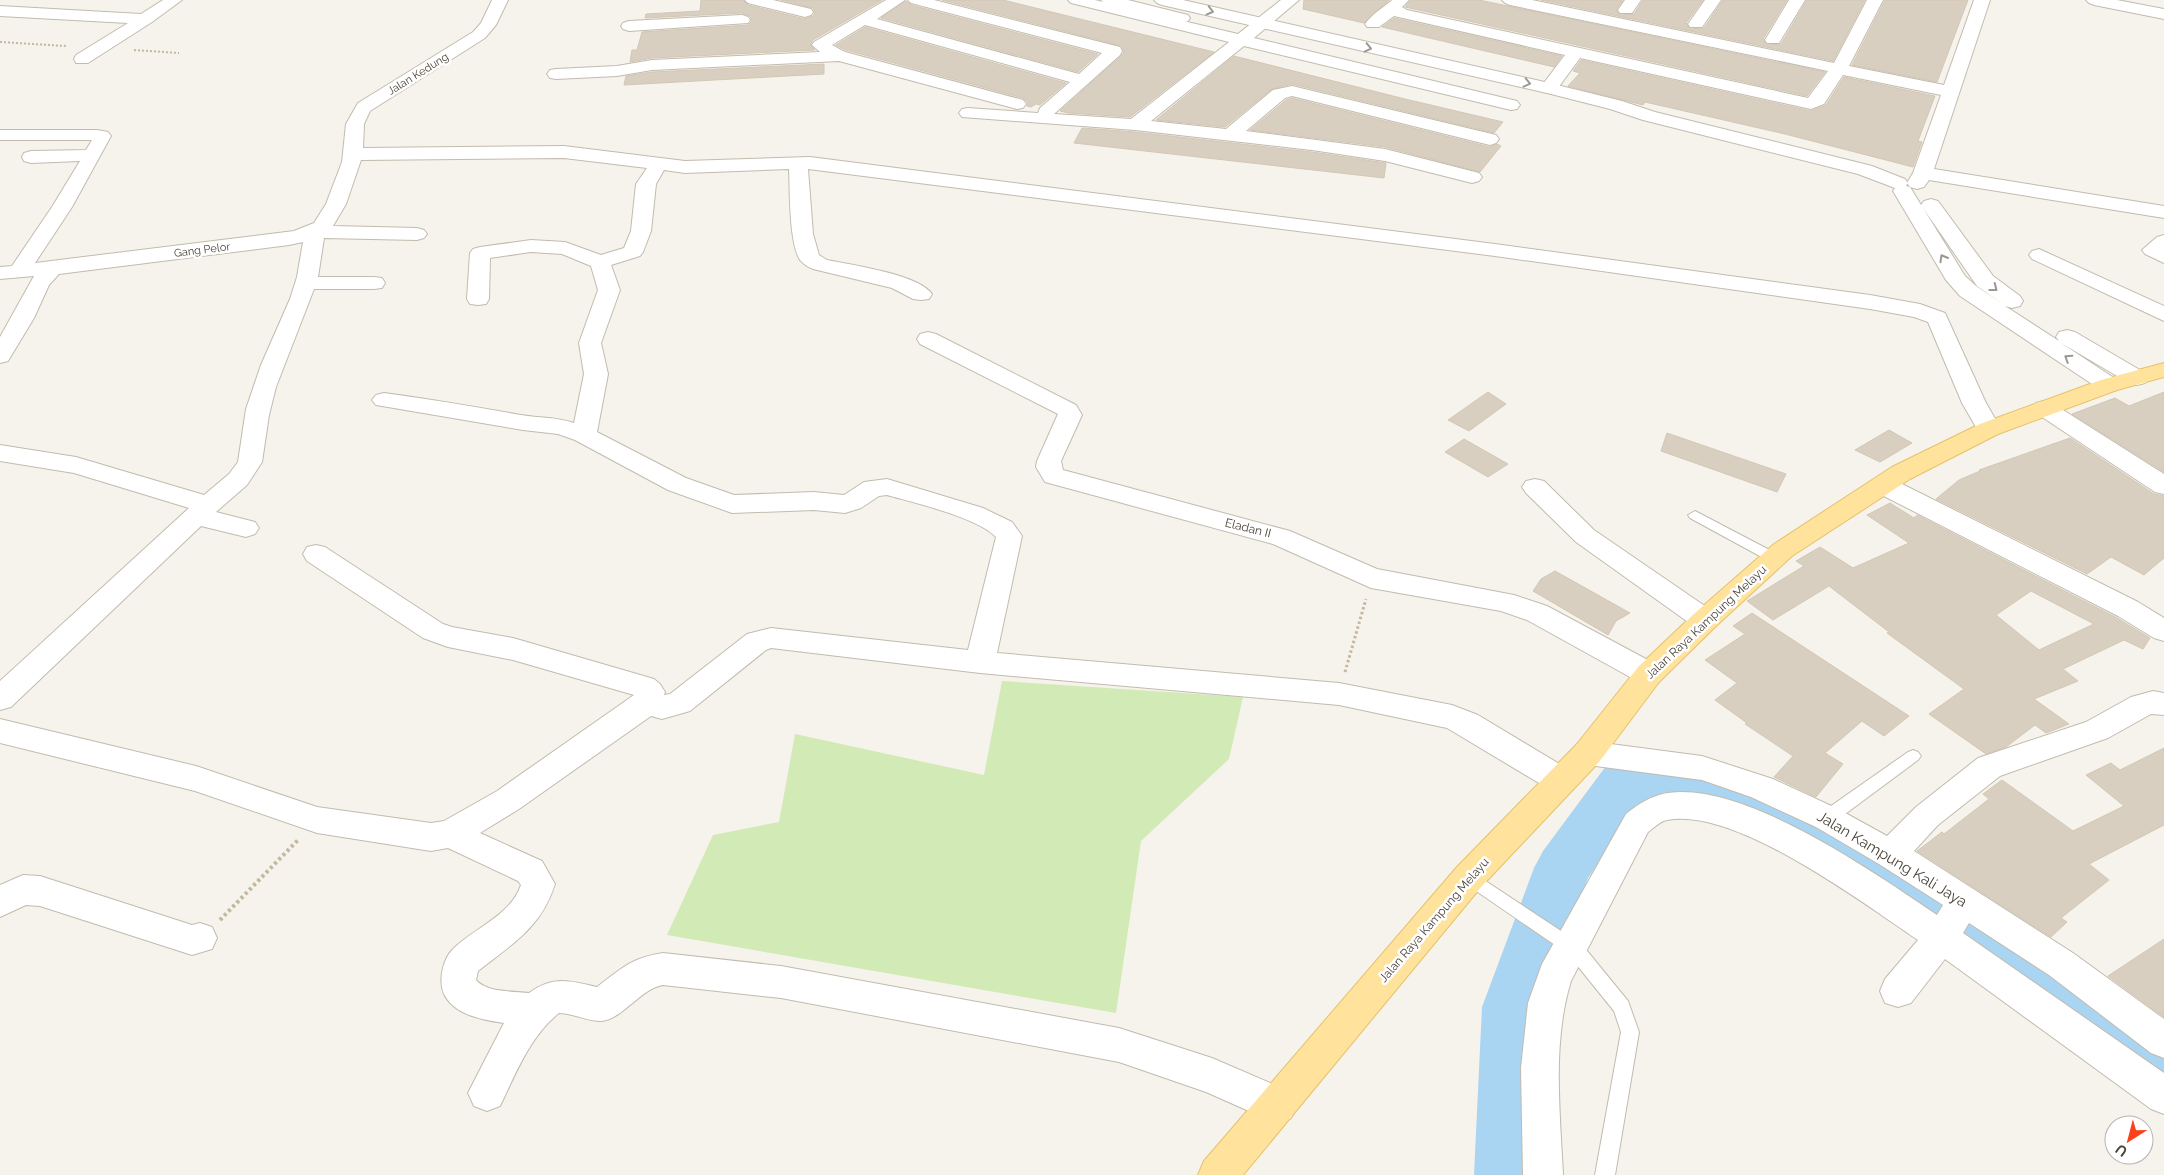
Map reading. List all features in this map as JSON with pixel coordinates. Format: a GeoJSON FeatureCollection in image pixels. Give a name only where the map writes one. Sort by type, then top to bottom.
{"type":"FeatureCollection","features":[{"type":"Feature","properties":{"kind":"main road","name":"Jalan Raya Kampung Melayu"},"geometry":{"type":"LineString","coordinates":[[1218,1175],[1469,877],[1560,780],[1588,753],[1649,674],[1774,558],[1901,473],[1989,429],[2109,385],[2150,374]]}},
{"type":"Feature","properties":{"kind":"street"},"geometry":{"type":"LineString","coordinates":[[82,59],[174,0]]}},
{"type":"Feature","properties":{"kind":"street","name":"Jalan Kedung"},"geometry":{"type":"LineString","coordinates":[[353,154],[353,130],[358,115],[364,107],[479,35],[488,25],[500,0]]}},
{"type":"Feature","properties":{"kind":"street"},"geometry":{"type":"LineString","coordinates":[[738,60],[748,0]]}},
{"type":"Feature","properties":{"kind":"street"},"geometry":{"type":"LineString","coordinates":[[753,0],[805,12]]}},
{"type":"Feature","properties":{"kind":"street"},"geometry":{"type":"LineString","coordinates":[[787,59],[820,45],[898,0]]}},
{"type":"Feature","properties":{"kind":"street"},"geometry":{"type":"LineString","coordinates":[[916,0],[1114,51],[1045,115]]}},
{"type":"Feature","properties":{"kind":"street"},"geometry":{"type":"LineString","coordinates":[[1076,0],[1549,88],[1616,105],[1649,116],[1865,170],[1913,185],[2164,212]]}},
{"type":"Feature","properties":{"kind":"street"},"geometry":{"type":"LineString","coordinates":[[1109,0],[1605,117],[1628,120],[1649,116]]}},
{"type":"Feature","properties":{"kind":"street"},"geometry":{"type":"LineString","coordinates":[[1162,0],[1250,32],[1511,105]]}},
{"type":"Feature","properties":{"kind":"street"},"geometry":{"type":"LineString","coordinates":[[1135,125],[1291,0]]}},
{"type":"Feature","properties":{"kind":"street"},"geometry":{"type":"LineString","coordinates":[[1510,0],[1951,92]]}},
{"type":"Feature","properties":{"kind":"street"},"geometry":{"type":"LineString","coordinates":[[1580,0],[1630,5],[1696,24],[1811,47]]}},
{"type":"Feature","properties":{"kind":"street"},"geometry":{"type":"LineString","coordinates":[[1696,24],[1713,0]]}},
{"type":"Feature","properties":{"kind":"street"},"geometry":{"type":"LineString","coordinates":[[1773,40],[1797,0]]}},
{"type":"Feature","properties":{"kind":"street"},"geometry":{"type":"LineString","coordinates":[[1373,24],[1397,5],[1402,14],[1805,104],[1813,104],[1818,100],[1848,54],[1875,0]]}},
{"type":"Feature","properties":{"kind":"street"},"geometry":{"type":"LineString","coordinates":[[1982,0],[1951,92],[1913,185],[1957,280],[1968,290],[2109,385]]}},
{"type":"Feature","properties":{"kind":"street"},"geometry":{"type":"LineString","coordinates":[[2094,0],[2164,14]]}},
{"type":"Feature","properties":{"kind":"street"},"geometry":{"type":"LineString","coordinates":[[629,26],[742,29],[785,8]]}},
{"type":"Feature","properties":{"kind":"street"},"geometry":{"type":"LineString","coordinates":[[0,11],[146,19]]}},
{"type":"Feature","properties":{"kind":"street"},"geometry":{"type":"LineString","coordinates":[[864,20],[1083,80]]}},
{"type":"Feature","properties":{"kind":"street"},"geometry":{"type":"LineString","coordinates":[[820,45],[839,56],[1045,115]]}},
{"type":"Feature","properties":{"kind":"street"},"geometry":{"type":"LineString","coordinates":[[1830,50],[1848,54]]}},
{"type":"Feature","properties":{"kind":"street"},"geometry":{"type":"LineString","coordinates":[[1549,88],[1576,52]]}},
{"type":"Feature","properties":{"kind":"street"},"geometry":{"type":"LineString","coordinates":[[556,74],[617,71],[652,65],[839,56]]}},
{"type":"Feature","properties":{"kind":"street"},"geometry":{"type":"LineString","coordinates":[[1229,136],[1279,94],[1292,91],[1490,139]]}},
{"type":"Feature","properties":{"kind":"street"},"geometry":{"type":"LineString","coordinates":[[968,113],[1045,115],[1358,150],[1472,177]]}},
{"type":"Feature","properties":{"kind":"street"},"geometry":{"type":"LineString","coordinates":[[0,136],[102,136],[62,208],[10,272]]}},
{"type":"Feature","properties":{"kind":"street"},"geometry":{"type":"LineString","coordinates":[[353,154],[564,152],[658,165],[697,167],[798,162],[945,178],[1641,269],[1870,302],[1920,311],[1937,318],[1974,403],[1989,429]]}},
{"type":"Feature","properties":{"kind":"street","name":"Gang Pelor"},"geometry":{"type":"LineString","coordinates":[[10,272],[289,239],[314,232],[323,225],[334,211],[353,154]]}},
{"type":"Feature","properties":{"kind":"street"},"geometry":{"type":"LineString","coordinates":[[31,157],[93,155]]}},
{"type":"Feature","properties":{"kind":"street"},"geometry":{"type":"LineString","coordinates":[[798,162],[803,234],[809,258],[820,265],[900,283],[921,294]]}},
{"type":"Feature","properties":{"kind":"street"},"geometry":{"type":"LineString","coordinates":[[478,299],[480,254],[530,246],[565,248],[600,262],[632,252],[641,231],[646,184],[658,165]]}},
{"type":"Feature","properties":{"kind":"street"},"geometry":{"type":"LineString","coordinates":[[1913,185],[1985,281],[2055,330],[2150,374]]}},
{"type":"Feature","properties":{"kind":"street"},"geometry":{"type":"LineString","coordinates":[[0,699],[201,510],[235,482],[250,463],[258,408],[277,352],[306,283],[314,246],[314,232],[417,234]]}},
{"type":"Feature","properties":{"kind":"street"},"geometry":{"type":"LineString","coordinates":[[2164,241],[2152,250],[2164,257]]}},
{"type":"Feature","properties":{"kind":"street"},"geometry":{"type":"LineString","coordinates":[[2039,255],[2164,314]]}},
{"type":"Feature","properties":{"kind":"street"},"geometry":{"type":"LineString","coordinates":[[584,435],[596,374],[590,343],[609,290],[600,262]]}},
{"type":"Feature","properties":{"kind":"street"},"geometry":{"type":"LineString","coordinates":[[0,356],[23,318],[39,283],[52,268]]}},
{"type":"Feature","properties":{"kind":"street"},"geometry":{"type":"LineString","coordinates":[[306,283],[374,283]]}},
{"type":"Feature","properties":{"kind":"street","name":"Eladan II"},"geometry":{"type":"LineString","coordinates":[[928,339],[1068,410],[1070,415],[1049,461],[1049,467],[1054,476],[1156,505],[1281,537],[1371,578],[1504,602],[1537,614],[1649,674]]}},
{"type":"Feature","properties":{"kind":"street"},"geometry":{"type":"LineString","coordinates":[[384,400],[466,412],[523,423],[562,427],[584,435],[677,484],[732,504],[814,501],[845,504],[873,488],[887,487],[974,513],[999,524],[1008,531],[1008,543],[980,662]]}},
{"type":"Feature","properties":{"kind":"street"},"geometry":{"type":"LineString","coordinates":[[2044,408],[2164,486]]}},
{"type":"Feature","properties":{"kind":"street"},"geometry":{"type":"LineString","coordinates":[[0,454],[76,465],[246,528]]}},
{"type":"Feature","properties":{"kind":"street"},"geometry":{"type":"LineString","coordinates":[[1883,485],[2128,609],[2164,631]]}},
{"type":"Feature","properties":{"kind":"street"},"geometry":{"type":"LineString","coordinates":[[1535,487],[1585,536],[1705,620]]}},
{"type":"Feature","properties":{"kind":"street"},"geometry":{"type":"LineString","coordinates":[[0,732],[196,779],[317,820],[431,837],[450,834],[508,800],[646,704],[650,692],[644,687],[513,648],[461,640],[433,632],[316,554]]}},
{"type":"Feature","properties":{"kind":"street"},"geometry":{"type":"LineString","coordinates":[[646,704],[662,707],[680,702],[757,641],[771,638],[980,662],[1339,694],[1452,717],[1467,723],[1560,780]]}},
{"type":"Feature","properties":{"kind":"street"},"geometry":{"type":"LineString","coordinates":[[1891,854],[1927,816],[1989,767],[2097,730],[2142,705],[2153,702],[2164,704]]}},
{"type":"Feature","properties":{"kind":"street","name":"Jalan Kampung Kali Jaya"},"geometry":{"type":"LineString","coordinates":[[1588,753],[1710,770],[1762,788],[1827,818],[1891,854],[1952,921],[2061,964],[2164,1041]]}},
{"type":"Feature","properties":{"kind":"street"},"geometry":{"type":"LineString","coordinates":[[1542,1175],[1540,1068],[1546,1003],[1566,944],[1576,935],[1638,823],[1647,814],[1659,808],[1676,807],[1716,810],[1741,818],[1838,869],[1952,921],[2164,1096]]}},
{"type":"Feature","properties":{"kind":"street"},"geometry":{"type":"LineString","coordinates":[[450,834],[530,870],[538,884],[532,902],[523,914],[465,960],[460,968],[458,985],[461,990],[476,1001],[498,1006],[535,1010]]}},
{"type":"Feature","properties":{"kind":"street"},"geometry":{"type":"LineString","coordinates":[[0,902],[23,890],[40,891],[192,940],[200,938]]}},
{"type":"Feature","properties":{"kind":"street"},"geometry":{"type":"LineString","coordinates":[[1898,991],[1952,921]]}},
{"type":"Feature","properties":{"kind":"street"},"geometry":{"type":"LineString","coordinates":[[487,1093],[526,1020],[546,1001],[560,996],[602,1004],[645,972],[663,968],[772,981],[1119,1044],[1212,1076],[1278,1105]]}},
{"type":"Feature","properties":{"kind":"lane"},"geometry":{"type":"LineString","coordinates":[[1695,515],[1774,558]]}},
{"type":"Feature","properties":{"kind":"lane"},"geometry":{"type":"LineString","coordinates":[[1827,818],[1913,756]]}},
{"type":"Feature","properties":{"kind":"lane"},"geometry":{"type":"LineString","coordinates":[[1469,877],[1566,944],[1582,958],[1622,1007],[1630,1032],[1605,1175]]}},
{"type":"Feature","properties":{"kind":"path"},"geometry":{"type":"LineString","coordinates":[[1339,694],[1371,578]]}},
{"type":"Feature","properties":{"kind":"path"},"geometry":{"type":"LineString","coordinates":[[200,938],[317,820]]}},
{"type":"Feature","properties":{"kind":"green space"},"geometry":{"type":"Polygon","coordinates":[[[1002,681],[1243,697],[1229,759],[1141,841],[1116,1013],[667,935],[713,835],[779,822],[795,734],[984,775],[1002,681]]]}},
{"type":"Feature","properties":{"kind":"building"},"geometry":{"type":"Polygon","coordinates":[[[701,0],[743,0],[748,5],[805,19],[813,16],[815,13],[813,8],[781,0],[882,0],[813,40],[810,45],[815,50],[652,58],[630,62],[632,50],[637,50],[642,32],[748,25],[752,21],[750,16],[742,13],[645,18],[646,14],[700,11],[701,0]]]}},
{"type":"Feature","properties":{"kind":"building"},"geometry":{"type":"Polygon","coordinates":[[[942,0],[1003,0],[1214,52],[1130,117],[1068,113],[1060,111],[1121,56],[1124,52],[1122,46],[942,0]]]}},
{"type":"Feature","properties":{"kind":"building"},"geometry":{"type":"Polygon","coordinates":[[[1304,0],[1389,0],[1364,23],[1303,9],[1304,0]]]}},
{"type":"Feature","properties":{"kind":"building"},"geometry":{"type":"Polygon","coordinates":[[[1411,0],[1479,0],[1825,72],[1807,96],[1405,7],[1411,0]]]}},
{"type":"Feature","properties":{"kind":"building"},"geometry":{"type":"Polygon","coordinates":[[[1541,0],[1623,0],[1616,10],[1620,15],[1634,14],[1643,0],[1703,0],[1686,23],[1690,29],[1704,28],[1723,0],[1787,0],[1763,39],[1767,45],[1781,44],[1807,0],[1865,0],[1833,61],[1541,0]]]}},
{"type":"Feature","properties":{"kind":"building"},"geometry":{"type":"Polygon","coordinates":[[[1885,0],[1968,0],[1937,82],[1852,65],[1885,0]]]}},
{"type":"Feature","properties":{"kind":"building"},"geometry":{"type":"Polygon","coordinates":[[[906,1],[911,5],[1098,54],[1078,72],[881,18],[906,1]]]}},
{"type":"Feature","properties":{"kind":"building"},"geometry":{"type":"Polygon","coordinates":[[[1394,18],[1562,56],[1554,67],[1382,27],[1394,18]]]}},
{"type":"Feature","properties":{"kind":"building"},"geometry":{"type":"Polygon","coordinates":[[[865,27],[1066,83],[1040,105],[1036,104],[1031,107],[1027,106],[1028,103],[1023,98],[846,50],[836,45],[865,27]]]}},
{"type":"Feature","properties":{"kind":"building"},"geometry":{"type":"Polygon","coordinates":[[[1234,56],[1503,122],[1494,133],[1292,84],[1272,89],[1225,127],[1156,120],[1234,56]]]}},
{"type":"Feature","properties":{"kind":"building"},"geometry":{"type":"Polygon","coordinates":[[[1581,60],[1811,111],[1826,105],[1844,77],[1935,96],[1918,141],[1922,142],[1913,167],[1785,134],[1645,102],[1643,105],[1568,86],[1580,73],[1573,71],[1581,60]]]}},
{"type":"Feature","properties":{"kind":"building"},"geometry":{"type":"Polygon","coordinates":[[[824,64],[824,74],[624,85],[626,76],[652,72],[824,64]]]}},
{"type":"Feature","properties":{"kind":"building"},"geometry":{"type":"Polygon","coordinates":[[[1292,98],[1490,147],[1497,144],[1501,146],[1480,172],[1385,147],[1250,130],[1286,100],[1292,98]]]}},
{"type":"Feature","properties":{"kind":"building"},"geometry":{"type":"Polygon","coordinates":[[[1082,128],[1135,132],[1312,152],[1386,163],[1384,178],[1074,143],[1082,128]]]}},
{"type":"Feature","properties":{"kind":"building"},"geometry":{"type":"Polygon","coordinates":[[[1488,392],[1506,404],[1469,431],[1448,420],[1488,392]]]}},
{"type":"Feature","properties":{"kind":"building"},"geometry":{"type":"Polygon","coordinates":[[[2164,392],[2164,472],[2072,414],[2115,398],[2129,406],[2164,392]]]}},
{"type":"Feature","properties":{"kind":"building"},"geometry":{"type":"Polygon","coordinates":[[[1889,430],[1912,443],[1880,462],[1855,450],[1889,430]]]}},
{"type":"Feature","properties":{"kind":"building"},"geometry":{"type":"Polygon","coordinates":[[[1667,433],[1786,474],[1777,492],[1661,451],[1667,433]]]}},
{"type":"Feature","properties":{"kind":"building"},"geometry":{"type":"Polygon","coordinates":[[[2070,438],[2154,494],[2164,496],[2164,558],[2144,575],[2111,557],[2087,574],[1936,499],[1959,480],[1979,470],[2070,438]]]}},
{"type":"Feature","properties":{"kind":"building"},"geometry":{"type":"Polygon","coordinates":[[[1464,439],[1508,464],[1488,477],[1445,452],[1464,439]]]}},
{"type":"Feature","properties":{"kind":"building"},"geometry":{"type":"Polygon","coordinates":[[[1890,503],[1914,518],[1917,515],[2117,618],[2150,638],[2143,649],[2124,640],[2063,669],[2078,681],[2034,699],[2069,724],[2046,733],[2035,725],[2006,747],[1986,754],[1929,714],[1964,689],[1887,633],[1889,632],[1829,586],[1773,620],[1747,601],[1804,566],[1796,561],[1820,547],[1853,568],[1909,543],[1867,515],[1890,503]],[[2031,591],[1996,615],[2039,650],[2094,624],[2031,591]]]}},
{"type":"Feature","properties":{"kind":"building"},"geometry":{"type":"Polygon","coordinates":[[[1555,571],[1630,613],[1616,621],[1608,635],[1533,591],[1541,579],[1555,571]]]}},
{"type":"Feature","properties":{"kind":"building"},"geometry":{"type":"Polygon","coordinates":[[[1752,613],[1909,716],[1884,736],[1862,721],[1825,753],[1843,764],[1816,797],[1774,777],[1793,756],[1745,724],[1747,723],[1715,700],[1737,683],[1705,660],[1745,634],[1733,626],[1752,613]]]}},
{"type":"Feature","properties":{"kind":"building"},"geometry":{"type":"Polygon","coordinates":[[[2164,748],[2164,825],[2089,864],[2109,880],[2061,918],[2067,922],[2051,937],[1917,851],[1942,832],[1944,834],[1989,799],[1983,794],[2002,780],[2073,831],[2124,806],[2086,775],[2111,763],[2120,770],[2164,748]]]}},
{"type":"Feature","properties":{"kind":"building"},"geometry":{"type":"Polygon","coordinates":[[[2164,939],[2164,1017],[2108,976],[2164,939]]]}},
{"type":"Feature","properties":{"kind":"waterway"},"geometry":{"type":"LineString","coordinates":[[1508,1175],[1513,1007],[1563,868],[1625,782],[1686,781],[1865,854],[2105,1025],[2164,1071]]}}]}
